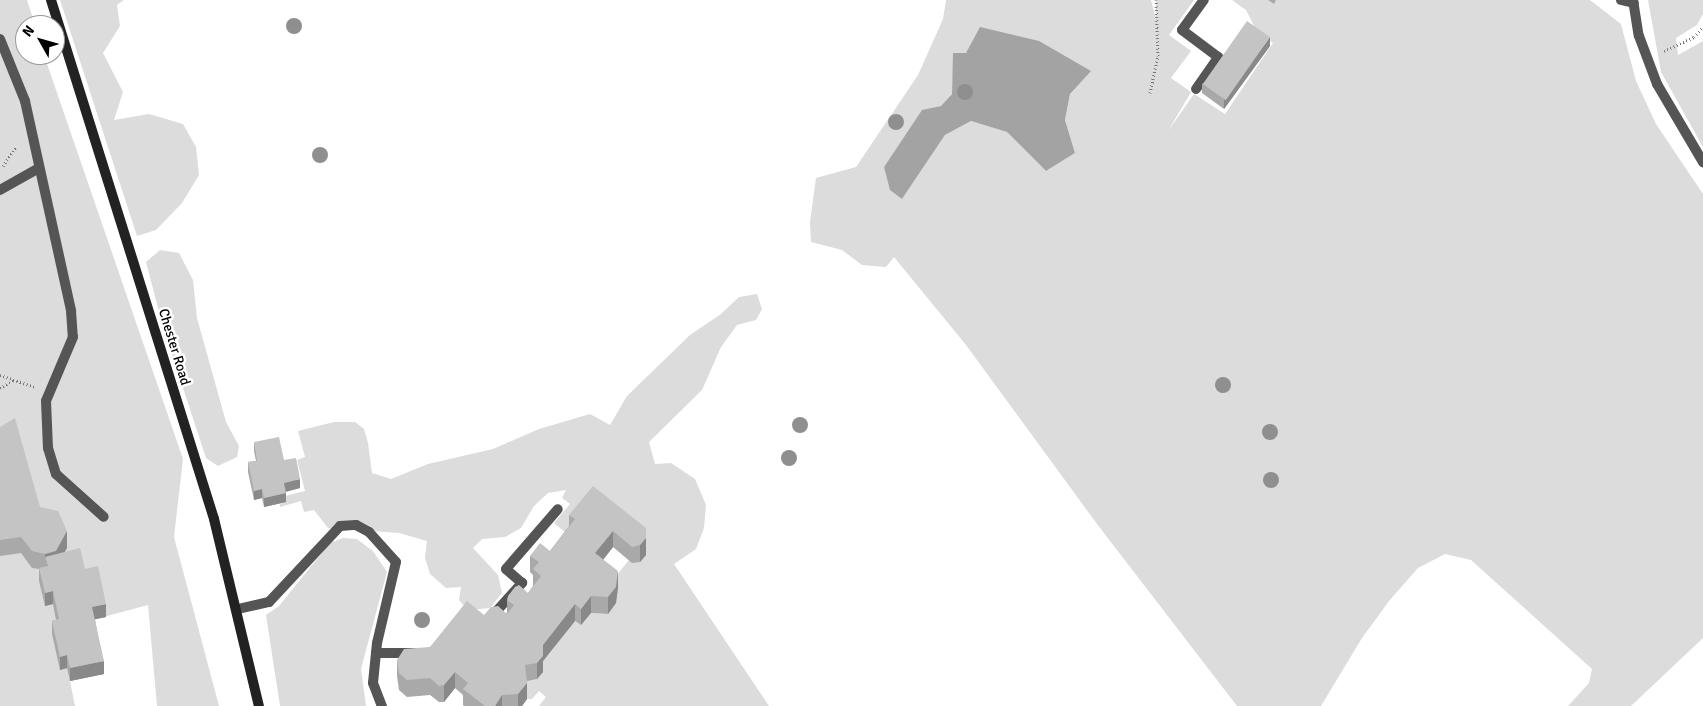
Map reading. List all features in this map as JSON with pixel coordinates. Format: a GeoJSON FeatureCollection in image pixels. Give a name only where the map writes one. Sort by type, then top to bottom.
{"type":"FeatureCollection","features":[{"type":"Feature","properties":{"kind":"main road","name":"Chester Road"},"geometry":{"type":"LineString","coordinates":[[51,0],[211,509],[238,609],[259,706]]}},
{"type":"Feature","properties":{"kind":"street"},"geometry":{"type":"LineString","coordinates":[[1196,89],[1218,57],[1182,30],[1204,0]]}},
{"type":"Feature","properties":{"kind":"street"},"geometry":{"type":"LineString","coordinates":[[1621,0],[1633,1],[1638,36],[1657,84],[1703,162]]}},
{"type":"Feature","properties":{"kind":"street"},"geometry":{"type":"LineString","coordinates":[[0,39],[25,101],[71,312],[73,337],[49,392],[44,422],[48,448],[56,474],[104,517]]}},
{"type":"Feature","properties":{"kind":"street"},"geometry":{"type":"LineString","coordinates":[[0,190],[40,168]]}},
{"type":"Feature","properties":{"kind":"street"},"geometry":{"type":"LineString","coordinates":[[483,615],[492,616],[522,583],[506,569],[558,509]]}},
{"type":"Feature","properties":{"kind":"street"},"geometry":{"type":"LineString","coordinates":[[238,609],[269,602],[340,526],[356,525],[382,543],[396,562],[376,653],[373,683],[382,706]]}},
{"type":"Feature","properties":{"kind":"street"},"geometry":{"type":"LineString","coordinates":[[376,653],[428,653]]}},
{"type":"Feature","properties":{"kind":"path"},"geometry":{"type":"LineString","coordinates":[[1150,93],[1158,56],[1156,0]]}},
{"type":"Feature","properties":{"kind":"path"},"geometry":{"type":"LineString","coordinates":[[1647,58],[1694,37],[1703,27]]}},
{"type":"Feature","properties":{"kind":"path"},"geometry":{"type":"LineString","coordinates":[[0,375],[49,392]]}},
{"type":"Feature","properties":{"kind":"path"},"geometry":{"type":"LineString","coordinates":[[0,388],[14,380]]}},
{"type":"Feature","properties":{"kind":"shaded area"},"geometry":{"type":"Polygon","coordinates":[[[0,0],[27,0],[32,15],[15,15],[15,65],[47,65],[183,459],[174,537],[219,706],[157,706],[148,605],[92,620],[104,674],[70,681],[75,706],[0,706],[0,0]]]}},
{"type":"Feature","properties":{"kind":"shaded area"},"geometry":{"type":"Polygon","coordinates":[[[60,0],[124,0],[117,5],[120,26],[103,53],[123,92],[114,120],[149,114],[183,124],[196,147],[199,175],[182,203],[156,230],[137,236],[60,0]]]}},
{"type":"Feature","properties":{"kind":"shaded area"},"geometry":{"type":"Polygon","coordinates":[[[946,0],[1151,0],[1156,19],[1156,0],[1194,0],[1169,35],[1191,51],[1171,78],[1191,92],[1168,131],[1194,94],[1225,114],[1273,43],[1257,32],[1246,10],[1232,0],[1268,0],[1273,3],[1276,0],[1590,0],[1621,24],[1636,81],[1656,124],[1703,194],[1703,638],[1631,706],[1568,706],[1589,683],[1592,669],[1471,560],[1445,554],[1418,568],[1389,601],[1362,638],[1321,706],[1237,706],[1097,524],[966,345],[894,257],[886,267],[862,265],[842,250],[811,242],[810,222],[816,178],[856,167],[918,75],[943,19],[946,0]],[[966,53],[953,76],[952,94],[941,106],[922,111],[884,167],[902,199],[945,135],[971,121],[1007,132],[1046,171],[1075,153],[1065,120],[1070,94],[1090,71],[966,53]]]}},
{"type":"Feature","properties":{"kind":"shaded area"},"geometry":{"type":"Polygon","coordinates":[[[1648,0],[1703,0],[1703,14],[1697,25],[1676,38],[1678,55],[1703,41],[1703,147],[1661,72],[1648,0]]]}},
{"type":"Feature","properties":{"kind":"shaded area"},"geometry":{"type":"Polygon","coordinates":[[[980,27],[1039,41],[1091,71],[1070,94],[1065,120],[1075,153],[1046,171],[1007,132],[971,121],[945,135],[902,199],[890,190],[884,167],[922,110],[941,106],[952,94],[953,53],[966,53],[980,27]]]}},
{"type":"Feature","properties":{"kind":"shaded area"},"geometry":{"type":"Polygon","coordinates":[[[160,250],[179,253],[193,280],[197,318],[226,422],[239,446],[237,457],[218,466],[206,458],[163,327],[146,262],[160,250]]]}},
{"type":"Feature","properties":{"kind":"shaded area"},"geometry":{"type":"Polygon","coordinates":[[[757,294],[762,309],[756,320],[737,325],[721,347],[702,390],[649,442],[655,464],[671,463],[695,479],[706,505],[704,528],[696,549],[674,564],[769,706],[539,706],[546,697],[539,691],[532,699],[527,699],[525,682],[543,672],[543,661],[575,621],[581,625],[591,613],[608,614],[616,603],[618,588],[611,582],[629,560],[646,555],[567,534],[554,523],[570,504],[562,498],[566,490],[548,493],[534,506],[521,528],[505,537],[482,539],[473,548],[498,575],[502,593],[490,608],[468,610],[459,600],[461,587],[446,588],[430,574],[425,558],[427,541],[399,533],[328,528],[314,510],[304,512],[301,501],[280,507],[280,504],[286,502],[285,496],[305,491],[297,460],[305,457],[298,431],[334,422],[355,422],[364,429],[372,473],[391,479],[428,464],[493,449],[539,429],[590,414],[610,425],[627,396],[690,335],[721,314],[739,297],[757,294]]]}},
{"type":"Feature","properties":{"kind":"shaded area"},"geometry":{"type":"Polygon","coordinates":[[[343,538],[357,539],[373,551],[387,572],[361,669],[366,706],[280,706],[266,615],[279,606],[330,543],[343,538]]]}},
{"type":"Feature","properties":{"kind":"building"},"geometry":{"type":"Polygon","coordinates":[[[1247,21],[1270,37],[1226,100],[1203,84],[1247,21]]]}},
{"type":"Feature","properties":{"kind":"building"},"geometry":{"type":"Polygon","coordinates":[[[15,418],[40,507],[58,511],[67,531],[56,551],[45,554],[32,551],[21,537],[0,540],[0,427],[15,418]]]}},
{"type":"Feature","properties":{"kind":"building"},"geometry":{"type":"Polygon","coordinates":[[[279,437],[284,460],[296,458],[300,479],[284,483],[286,493],[264,498],[262,489],[254,491],[248,462],[257,461],[254,442],[279,437]]]}},
{"type":"Feature","properties":{"kind":"building"},"geometry":{"type":"Polygon","coordinates":[[[593,486],[646,528],[646,538],[640,545],[632,547],[613,531],[595,553],[618,571],[616,587],[608,597],[591,596],[581,609],[575,604],[543,645],[543,656],[537,663],[525,665],[527,683],[518,694],[502,695],[495,706],[485,706],[463,689],[468,683],[455,672],[444,685],[439,686],[430,678],[407,680],[399,673],[397,660],[404,649],[430,647],[467,601],[484,615],[491,607],[498,606],[507,614],[514,605],[507,600],[508,596],[515,587],[519,585],[528,593],[541,576],[533,569],[539,562],[530,556],[540,543],[550,551],[575,519],[569,515],[593,486]]]}},
{"type":"Feature","properties":{"kind":"building"},"geometry":{"type":"Polygon","coordinates":[[[80,548],[85,569],[98,566],[106,604],[92,607],[104,661],[70,668],[67,655],[60,657],[52,621],[59,619],[53,591],[45,593],[39,568],[48,566],[45,557],[80,548]]]}}]}
